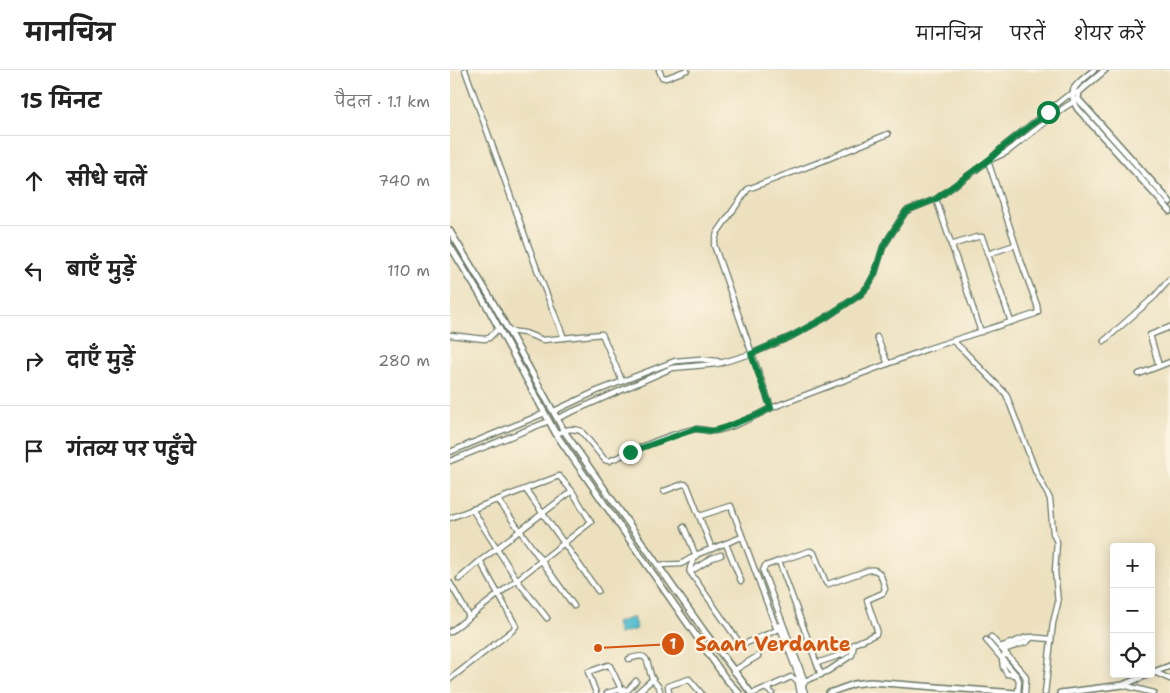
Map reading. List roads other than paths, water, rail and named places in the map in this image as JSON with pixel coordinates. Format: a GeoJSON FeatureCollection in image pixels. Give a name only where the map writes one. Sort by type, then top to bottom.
{"type":"FeatureCollection","features":[{"type":"Feature","properties":{"kind":"street"},"geometry":{"type":"LineString","coordinates":[[465,70],[538,272],[564,338]]}},
{"type":"Feature","properties":{"kind":"street"},"geometry":{"type":"LineString","coordinates":[[659,70],[662,77],[666,78],[687,70]]}},
{"type":"Feature","properties":{"kind":"street"},"geometry":{"type":"LineString","coordinates":[[1094,70],[1074,87],[1072,94],[1170,202]]}},
{"type":"Feature","properties":{"kind":"street"},"geometry":{"type":"LineString","coordinates":[[558,418],[672,368],[722,363],[751,354],[792,336],[825,318],[861,294],[868,286],[875,273],[883,247],[902,215],[913,207],[936,199],[989,160],[1050,110],[1072,94],[1079,92],[1105,70]]}},
{"type":"Feature","properties":{"kind":"street"},"geometry":{"type":"LineString","coordinates":[[1079,92],[1076,100],[1077,108],[1170,211]]}},
{"type":"Feature","properties":{"kind":"street"},"geometry":{"type":"LineString","coordinates":[[989,160],[1008,152],[1076,100]]}},
{"type":"Feature","properties":{"kind":"street"},"geometry":{"type":"LineString","coordinates":[[1050,110],[1054,116]]}},
{"type":"Feature","properties":{"kind":"street"},"geometry":{"type":"LineString","coordinates":[[1035,122],[1040,128]]}},
{"type":"Feature","properties":{"kind":"street"},"geometry":{"type":"LineString","coordinates":[[771,408],[714,245],[717,233],[737,203],[751,187],[820,162],[888,134]]}},
{"type":"Feature","properties":{"kind":"street"},"geometry":{"type":"LineString","coordinates":[[1017,136],[1022,142]]}},
{"type":"Feature","properties":{"kind":"street"},"geometry":{"type":"LineString","coordinates":[[556,434],[574,428],[581,431],[605,460],[608,461],[695,429],[718,430],[888,364],[1038,312],[989,160]]}},
{"type":"Feature","properties":{"kind":"street"},"geometry":{"type":"LineString","coordinates":[[936,199],[981,332]]}},
{"type":"Feature","properties":{"kind":"street"},"geometry":{"type":"LineString","coordinates":[[450,231],[564,430],[733,671],[752,693],[791,678],[801,682],[821,675],[852,655],[854,644],[876,634],[877,630],[867,600],[885,591],[878,571],[873,570],[828,584],[812,551],[765,566],[763,571],[801,682],[805,693]]}},
{"type":"Feature","properties":{"kind":"street"},"geometry":{"type":"LineString","coordinates":[[951,245],[980,236],[983,239],[1011,322]]}},
{"type":"Feature","properties":{"kind":"street"},"geometry":{"type":"LineString","coordinates":[[988,254],[1016,245]]}},
{"type":"Feature","properties":{"kind":"street"},"geometry":{"type":"LineString","coordinates":[[450,246],[556,434],[726,679],[739,693]]}},
{"type":"Feature","properties":{"kind":"street"},"geometry":{"type":"LineString","coordinates":[[1104,341],[1159,292],[1170,279]]}},
{"type":"Feature","properties":{"kind":"street"},"geometry":{"type":"LineString","coordinates":[[1159,366],[1150,335],[1170,327]]}},
{"type":"Feature","properties":{"kind":"street"},"geometry":{"type":"LineString","coordinates":[[450,335],[484,339],[489,338],[498,329]]}},
{"type":"Feature","properties":{"kind":"street"},"geometry":{"type":"LineString","coordinates":[[509,331],[526,333],[541,340],[603,335],[622,381]]}},
{"type":"Feature","properties":{"kind":"street"},"geometry":{"type":"LineString","coordinates":[[877,337],[888,364]]}},
{"type":"Feature","properties":{"kind":"street"},"geometry":{"type":"LineString","coordinates":[[953,341],[1006,394],[1036,472],[1050,499],[1054,533],[1057,542],[1055,571],[1058,603],[1051,639],[1045,693]]}},
{"type":"Feature","properties":{"kind":"street"},"geometry":{"type":"LineString","coordinates":[[554,411],[622,381],[676,361],[700,359],[717,360],[722,363]]}},
{"type":"Feature","properties":{"kind":"street"},"geometry":{"type":"LineString","coordinates":[[1139,374],[1170,362]]}},
{"type":"Feature","properties":{"kind":"street"},"geometry":{"type":"LineString","coordinates":[[450,452],[545,413]]}},
{"type":"Feature","properties":{"kind":"street"},"geometry":{"type":"LineString","coordinates":[[450,461],[549,421]]}},
{"type":"Feature","properties":{"kind":"street"},"geometry":{"type":"LineString","coordinates":[[450,518],[559,476],[572,491],[591,522],[450,632]]}},
{"type":"Feature","properties":{"kind":"street"},"geometry":{"type":"LineString","coordinates":[[664,491],[683,484],[687,485],[712,549]]}},
{"type":"Feature","properties":{"kind":"street"},"geometry":{"type":"LineString","coordinates":[[526,490],[598,591]]}},
{"type":"Feature","properties":{"kind":"street"},"geometry":{"type":"LineString","coordinates":[[459,579],[572,491]]}},
{"type":"Feature","properties":{"kind":"street"},"geometry":{"type":"LineString","coordinates":[[498,500],[574,606]]}},
{"type":"Feature","properties":{"kind":"street"},"geometry":{"type":"LineString","coordinates":[[684,527],[695,556],[689,568],[690,572],[741,643],[751,642],[776,632],[777,628],[730,505],[700,516]]}},
{"type":"Feature","properties":{"kind":"street"},"geometry":{"type":"LineString","coordinates":[[472,509],[517,580],[547,618]]}},
{"type":"Feature","properties":{"kind":"street"},"geometry":{"type":"LineString","coordinates":[[659,565],[681,564],[695,556],[742,537]]}},
{"type":"Feature","properties":{"kind":"street"},"geometry":{"type":"LineString","coordinates":[[726,544],[741,581]]}},
{"type":"Feature","properties":{"kind":"street"},"geometry":{"type":"LineString","coordinates":[[690,572],[720,555]]}},
{"type":"Feature","properties":{"kind":"street"},"geometry":{"type":"LineString","coordinates":[[779,561],[821,675]]}},
{"type":"Feature","properties":{"kind":"street"},"geometry":{"type":"LineString","coordinates":[[450,679],[515,628],[515,623],[480,562]]}},
{"type":"Feature","properties":{"kind":"street"},"geometry":{"type":"LineString","coordinates":[[450,582],[469,616]]}},
{"type":"Feature","properties":{"kind":"street"},"geometry":{"type":"LineString","coordinates":[[777,621],[801,682],[800,693]]}},
{"type":"Feature","properties":{"kind":"street"},"geometry":{"type":"LineString","coordinates":[[991,637],[1025,676],[1025,693]]}},
{"type":"Feature","properties":{"kind":"street"},"geometry":{"type":"LineString","coordinates":[[1003,650],[1027,637],[1051,639]]}},
{"type":"Feature","properties":{"kind":"street"},"geometry":{"type":"LineString","coordinates":[[829,693],[854,684],[870,682],[1017,693],[1018,677],[986,640]]}},
{"type":"Feature","properties":{"kind":"street"},"geometry":{"type":"LineString","coordinates":[[817,663],[844,654],[848,650]]}},
{"type":"Feature","properties":{"kind":"street"},"geometry":{"type":"LineString","coordinates":[[1002,658],[1003,650]]}},
{"type":"Feature","properties":{"kind":"street"},"geometry":{"type":"LineString","coordinates":[[630,659],[639,655],[643,656],[648,662],[653,679],[661,692],[667,687],[689,679],[701,693]]}},
{"type":"Feature","properties":{"kind":"street"},"geometry":{"type":"LineString","coordinates":[[733,671],[758,656]]}},
{"type":"Feature","properties":{"kind":"street"},"geometry":{"type":"LineString","coordinates":[[596,693],[588,672],[608,665],[622,691]]}},
{"type":"Feature","properties":{"kind":"street"},"geometry":{"type":"LineString","coordinates":[[1155,672],[1170,666]]}},
{"type":"Feature","properties":{"kind":"street"},"geometry":{"type":"LineString","coordinates":[[1155,674],[1170,679]]}},
{"type":"Feature","properties":{"kind":"street"},"geometry":{"type":"LineString","coordinates":[[1018,677],[1025,676]]}},
{"type":"Feature","properties":{"kind":"street"},"geometry":{"type":"LineString","coordinates":[[1060,693],[1123,685],[1139,678]]}},
{"type":"Feature","properties":{"kind":"street"},"geometry":{"type":"LineString","coordinates":[[637,693],[653,679]]}},
{"type":"Feature","properties":{"kind":"street"},"geometry":{"type":"LineString","coordinates":[[607,693],[629,689],[636,681]]}},
{"type":"Feature","properties":{"kind":"street"},"geometry":{"type":"LineString","coordinates":[[1123,685],[1154,693]]}},
{"type":"Feature","properties":{"kind":"street"},"geometry":{"type":"LineString","coordinates":[[667,687],[669,693]]}},
{"type":"Feature","properties":{"kind":"street"},"geometry":{"type":"LineString","coordinates":[[767,688],[772,693]]}},
{"type":"Feature","properties":{"kind":"water"},"geometry":{"type":"Polygon","coordinates":[[[633,617],[637,629],[619,634],[616,623],[633,617]]]}},
{"type":"Feature","properties":{"kind":"place","name":"Saan Verdante"},"geometry":{"type":"Point","coordinates":[598,648]}}]}
